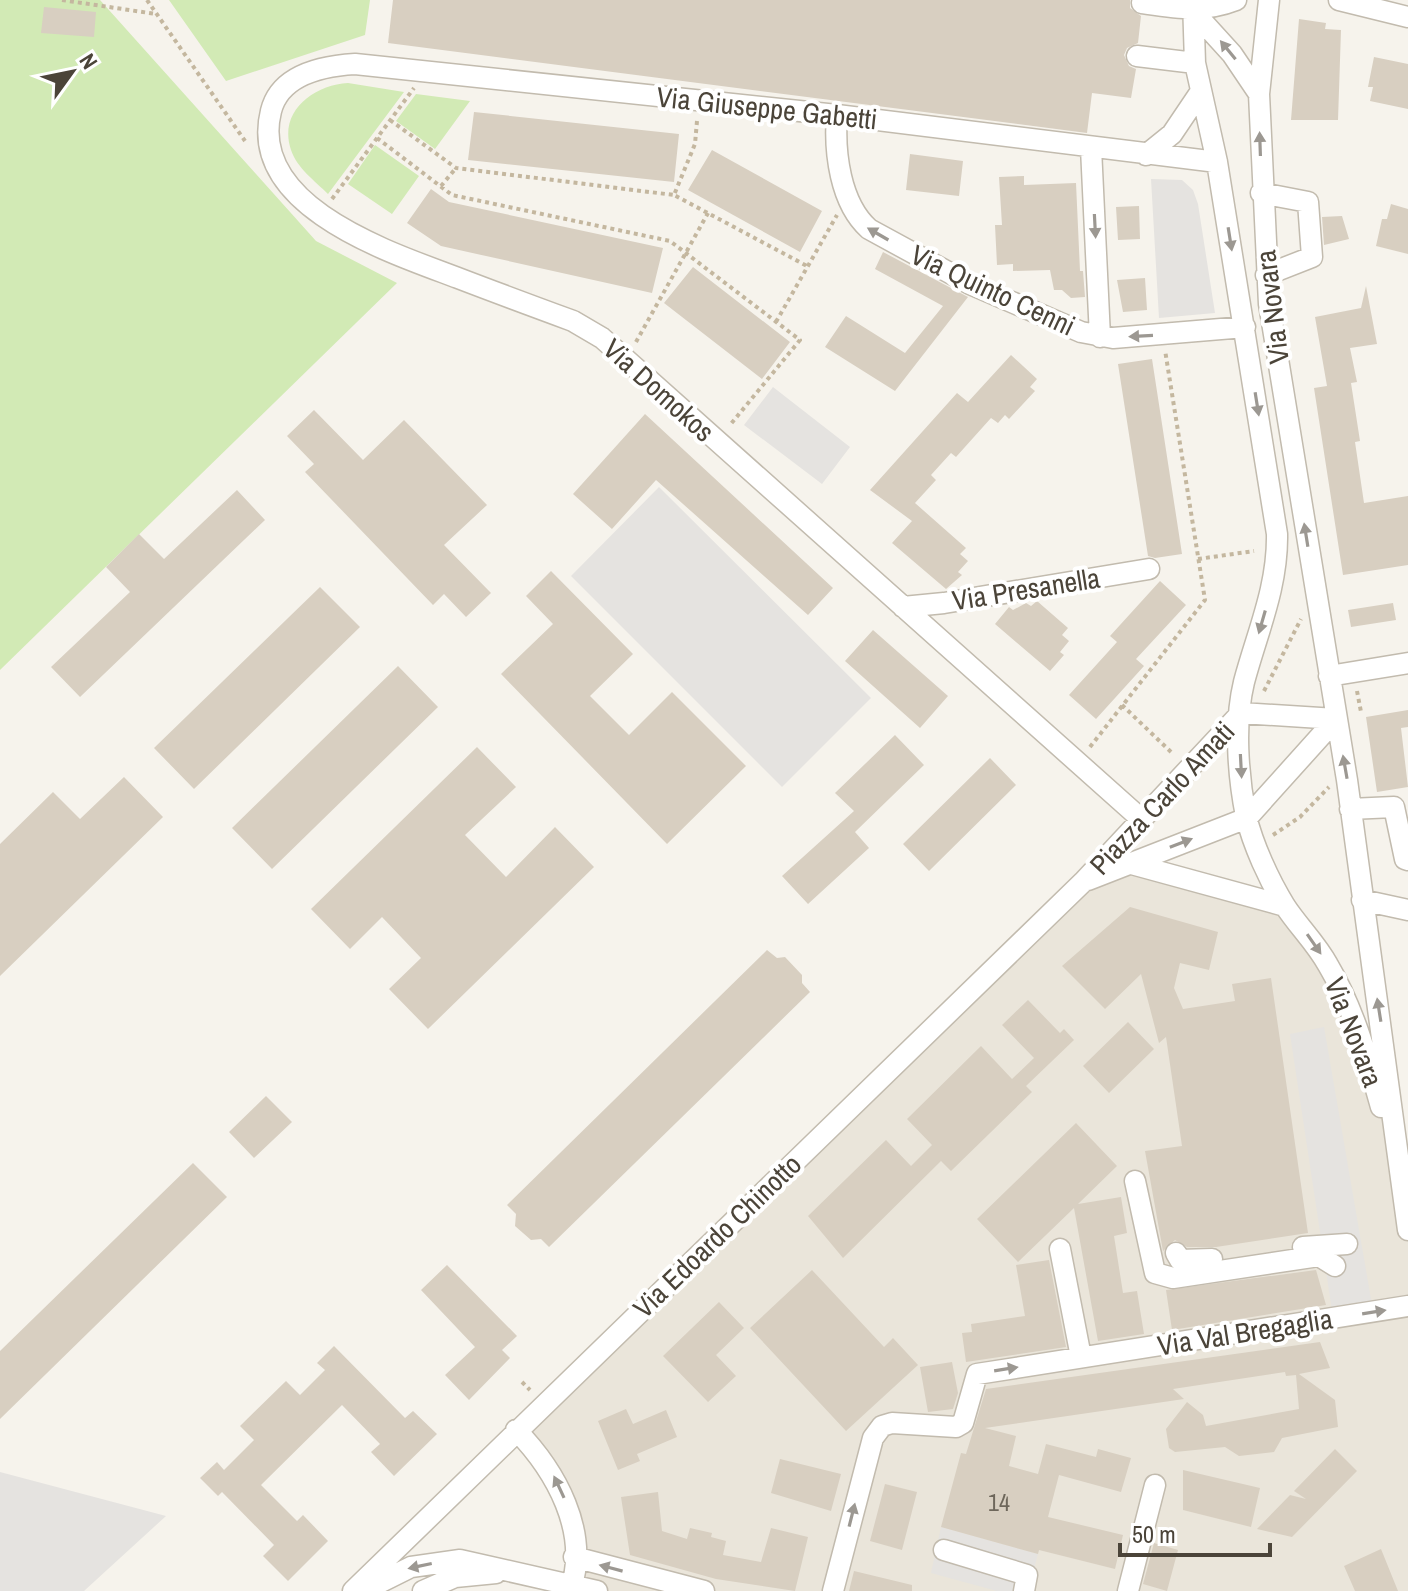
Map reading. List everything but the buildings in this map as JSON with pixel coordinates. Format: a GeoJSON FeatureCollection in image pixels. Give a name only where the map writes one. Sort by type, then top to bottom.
{"type":"FeatureCollection","features":[{"type":"Feature","properties":{"kind":"street"},"geometry":{"type":"LineString","coordinates":[[1142,3],[1214,8],[1236,0]]}},
{"type":"Feature","properties":{"kind":"street","name":"Via Novara"},"geometry":{"type":"LineString","coordinates":[[1269,0],[1259,94],[1266,275],[1311,614]]}},
{"type":"Feature","properties":{"kind":"street"},"geometry":{"type":"LineString","coordinates":[[1339,0],[1408,17]]}},
{"type":"Feature","properties":{"kind":"street"},"geometry":{"type":"LineString","coordinates":[[1193,5],[1259,94]]}},
{"type":"Feature","properties":{"kind":"street","name":"Via Novara"},"geometry":{"type":"LineString","coordinates":[[1193,5],[1195,63],[1217,162],[1276,518]]}},
{"type":"Feature","properties":{"kind":"street"},"geometry":{"type":"LineString","coordinates":[[1137,56],[1195,63]]}},
{"type":"Feature","properties":{"kind":"street","name":"Via Domokos"},"geometry":{"type":"LineString","coordinates":[[387,66],[355,64],[321,68],[281,91],[270,115],[267,142],[276,167],[293,188],[337,226],[379,249],[589,329],[1140,818]]}},
{"type":"Feature","properties":{"kind":"street","name":"Via Giuseppe Gabetti"},"geometry":{"type":"LineString","coordinates":[[387,66],[837,115],[1217,162]]}},
{"type":"Feature","properties":{"kind":"street"},"geometry":{"type":"LineString","coordinates":[[1146,155],[1172,134],[1201,91]]}},
{"type":"Feature","properties":{"kind":"street","name":"Via Quinto Cenni"},"geometry":{"type":"LineString","coordinates":[[837,115],[846,195],[852,210],[869,229],[970,284],[1081,332],[1100,337],[1245,327]]}},
{"type":"Feature","properties":{"kind":"street"},"geometry":{"type":"LineString","coordinates":[[1091,148],[1100,337]]}},
{"type":"Feature","properties":{"kind":"street"},"geometry":{"type":"LineString","coordinates":[[1261,193],[1308,202],[1312,257],[1266,275]]}},
{"type":"Feature","properties":{"kind":"street","name":"Piazza Carlo Amati"},"geometry":{"type":"LineString","coordinates":[[1276,518],[1274,580],[1243,686],[1242,782],[1247,818],[1285,906]]}},
{"type":"Feature","properties":{"kind":"street","name":"Via Presanella"},"geometry":{"type":"LineString","coordinates":[[903,607],[1149,569]]}},
{"type":"Feature","properties":{"kind":"street"},"geometry":{"type":"LineString","coordinates":[[1311,614],[1329,676],[1362,900],[1408,910]]}},
{"type":"Feature","properties":{"kind":"street"},"geometry":{"type":"LineString","coordinates":[[1329,676],[1408,663]]}},
{"type":"Feature","properties":{"kind":"street","name":"Piazza Carlo Amati"},"geometry":{"type":"LineString","coordinates":[[1083,882],[1241,713],[1336,719]]}},
{"type":"Feature","properties":{"kind":"street","name":"Piazza Carlo Amati"},"geometry":{"type":"LineString","coordinates":[[1083,882],[1247,818],[1336,719]]}},
{"type":"Feature","properties":{"kind":"street"},"geometry":{"type":"LineString","coordinates":[[1350,809],[1394,807],[1405,859],[1408,860]]}},
{"type":"Feature","properties":{"kind":"street","name":"Piazza Carlo Amati"},"geometry":{"type":"LineString","coordinates":[[1128,863],[1285,906]]}},
{"type":"Feature","properties":{"kind":"street","name":"Via Edoardo Chinotto"},"geometry":{"type":"LineString","coordinates":[[353,1591],[1083,882]]}},
{"type":"Feature","properties":{"kind":"street","name":"Via Novara"},"geometry":{"type":"LineString","coordinates":[[1362,900],[1408,1230]]}},
{"type":"Feature","properties":{"kind":"street","name":"Via Novara"},"geometry":{"type":"LineString","coordinates":[[1285,906],[1327,962],[1357,1023],[1399,1171]]}},
{"type":"Feature","properties":{"kind":"street"},"geometry":{"type":"LineString","coordinates":[[1135,1181],[1155,1273],[1173,1278],[1319,1256],[1335,1266]]}},
{"type":"Feature","properties":{"kind":"street"},"geometry":{"type":"LineString","coordinates":[[1176,1253],[1180,1260],[1189,1263],[1347,1244]]}},
{"type":"Feature","properties":{"kind":"street"},"geometry":{"type":"LineString","coordinates":[[1060,1249],[1081,1357]]}},
{"type":"Feature","properties":{"kind":"street","name":"Via Val Bregaglia"},"geometry":{"type":"LineString","coordinates":[[833,1591],[869,1446],[882,1426],[892,1423],[956,1427],[967,1415],[977,1374],[1408,1306]]}},
{"type":"Feature","properties":{"kind":"street"},"geometry":{"type":"LineString","coordinates":[[516,1430],[540,1455],[568,1509],[574,1557],[571,1588]]}},
{"type":"Feature","properties":{"kind":"street"},"geometry":{"type":"LineString","coordinates":[[1128,1591],[1155,1485]]}},
{"type":"Feature","properties":{"kind":"street"},"geometry":{"type":"LineString","coordinates":[[944,1550],[1027,1575],[1024,1591]]}},
{"type":"Feature","properties":{"kind":"street"},"geometry":{"type":"LineString","coordinates":[[574,1557],[704,1591]]}},
{"type":"Feature","properties":{"kind":"street"},"geometry":{"type":"LineString","coordinates":[[363,1591],[411,1567],[460,1560],[512,1570],[571,1588],[597,1591]]}},
{"type":"Feature","properties":{"kind":"street"},"geometry":{"type":"LineString","coordinates":[[423,1591],[455,1577],[512,1570]]}},
{"type":"Feature","properties":{"kind":"path"},"geometry":{"type":"LineString","coordinates":[[62,0],[156,14]]}},
{"type":"Feature","properties":{"kind":"path"},"geometry":{"type":"LineString","coordinates":[[147,0],[245,141]]}},
{"type":"Feature","properties":{"kind":"path"},"geometry":{"type":"LineString","coordinates":[[330,201],[416,85]]}},
{"type":"Feature","properties":{"kind":"path"},"geometry":{"type":"LineString","coordinates":[[390,120],[456,168],[674,195],[807,266]]}},
{"type":"Feature","properties":{"kind":"path"},"geometry":{"type":"LineString","coordinates":[[674,195],[695,144],[697,121]]}},
{"type":"Feature","properties":{"kind":"path"},"geometry":{"type":"LineString","coordinates":[[377,138],[452,195],[670,241],[800,340],[730,425]]}},
{"type":"Feature","properties":{"kind":"path"},"geometry":{"type":"LineString","coordinates":[[441,186],[456,168]]}},
{"type":"Feature","properties":{"kind":"path"},"geometry":{"type":"LineString","coordinates":[[776,322],[840,209]]}},
{"type":"Feature","properties":{"kind":"path"},"geometry":{"type":"LineString","coordinates":[[636,342],[708,213]]}},
{"type":"Feature","properties":{"kind":"path"},"geometry":{"type":"LineString","coordinates":[[1088,749],[1205,600],[1165,349]]}},
{"type":"Feature","properties":{"kind":"path"},"geometry":{"type":"LineString","coordinates":[[1198,559],[1254,551]]}},
{"type":"Feature","properties":{"kind":"path"},"geometry":{"type":"LineString","coordinates":[[1264,691],[1311,614]]}},
{"type":"Feature","properties":{"kind":"path"},"geometry":{"type":"LineString","coordinates":[[1357,688],[1361,712]]}},
{"type":"Feature","properties":{"kind":"path"},"geometry":{"type":"LineString","coordinates":[[1122,705],[1171,752]]}},
{"type":"Feature","properties":{"kind":"path"},"geometry":{"type":"LineString","coordinates":[[1273,835],[1300,817],[1334,783]]}},
{"type":"Feature","properties":{"kind":"path"},"geometry":{"type":"LineString","coordinates":[[522,1382],[530,1390]]}},
{"type":"Feature","properties":{"kind":"shaded area"},"geometry":{"type":"Polygon","coordinates":[[[1151,179],[1182,180],[1193,190],[1198,204],[1215,313],[1159,318],[1151,179]]]}},
{"type":"Feature","properties":{"kind":"shaded area"},"geometry":{"type":"Polygon","coordinates":[[[773,387],[850,447],[822,484],[744,425],[773,387]]]}},
{"type":"Feature","properties":{"kind":"shaded area"},"geometry":{"type":"Polygon","coordinates":[[[659,487],[871,698],[782,787],[571,576],[659,487]]]}},
{"type":"Feature","properties":{"kind":"shaded area"},"geometry":{"type":"Polygon","coordinates":[[[1127,864],[1284,908],[1308,938],[1365,1061],[1397,1171],[1408,1238],[1408,1591],[574,1591],[575,1529],[518,1431],[1058,906],[1127,864]]]}},
{"type":"Feature","properties":{"kind":"shaded area"},"geometry":{"type":"Polygon","coordinates":[[[1324,1027],[1372,1305],[1332,1311],[1290,1034],[1324,1027]]]}},
{"type":"Feature","properties":{"kind":"shaded area"},"geometry":{"type":"Polygon","coordinates":[[[0,1472],[166,1516],[84,1591],[0,1591],[0,1472]]]}},
{"type":"Feature","properties":{"kind":"shaded area"},"geometry":{"type":"Polygon","coordinates":[[[941,1527],[1038,1554],[1028,1591],[997,1591],[931,1573],[941,1527]]]}},
{"type":"Feature","properties":{"kind":"green space"},"geometry":{"type":"Polygon","coordinates":[[[0,0],[100,0],[316,241],[397,283],[0,670],[0,0]]]}},
{"type":"Feature","properties":{"kind":"green space"},"geometry":{"type":"Polygon","coordinates":[[[169,0],[370,0],[365,35],[226,81],[169,0]]]}},
{"type":"Feature","properties":{"kind":"green space"},"geometry":{"type":"Polygon","coordinates":[[[348,83],[404,92],[328,194],[297,163],[288,136],[290,124],[294,113],[311,95],[348,83]]]}},
{"type":"Feature","properties":{"kind":"green space"},"geometry":{"type":"Polygon","coordinates":[[[416,94],[470,101],[435,149],[396,121],[416,94]]]}},
{"type":"Feature","properties":{"kind":"green space"},"geometry":{"type":"Polygon","coordinates":[[[375,145],[419,176],[392,214],[348,184],[375,145]]]}}]}
